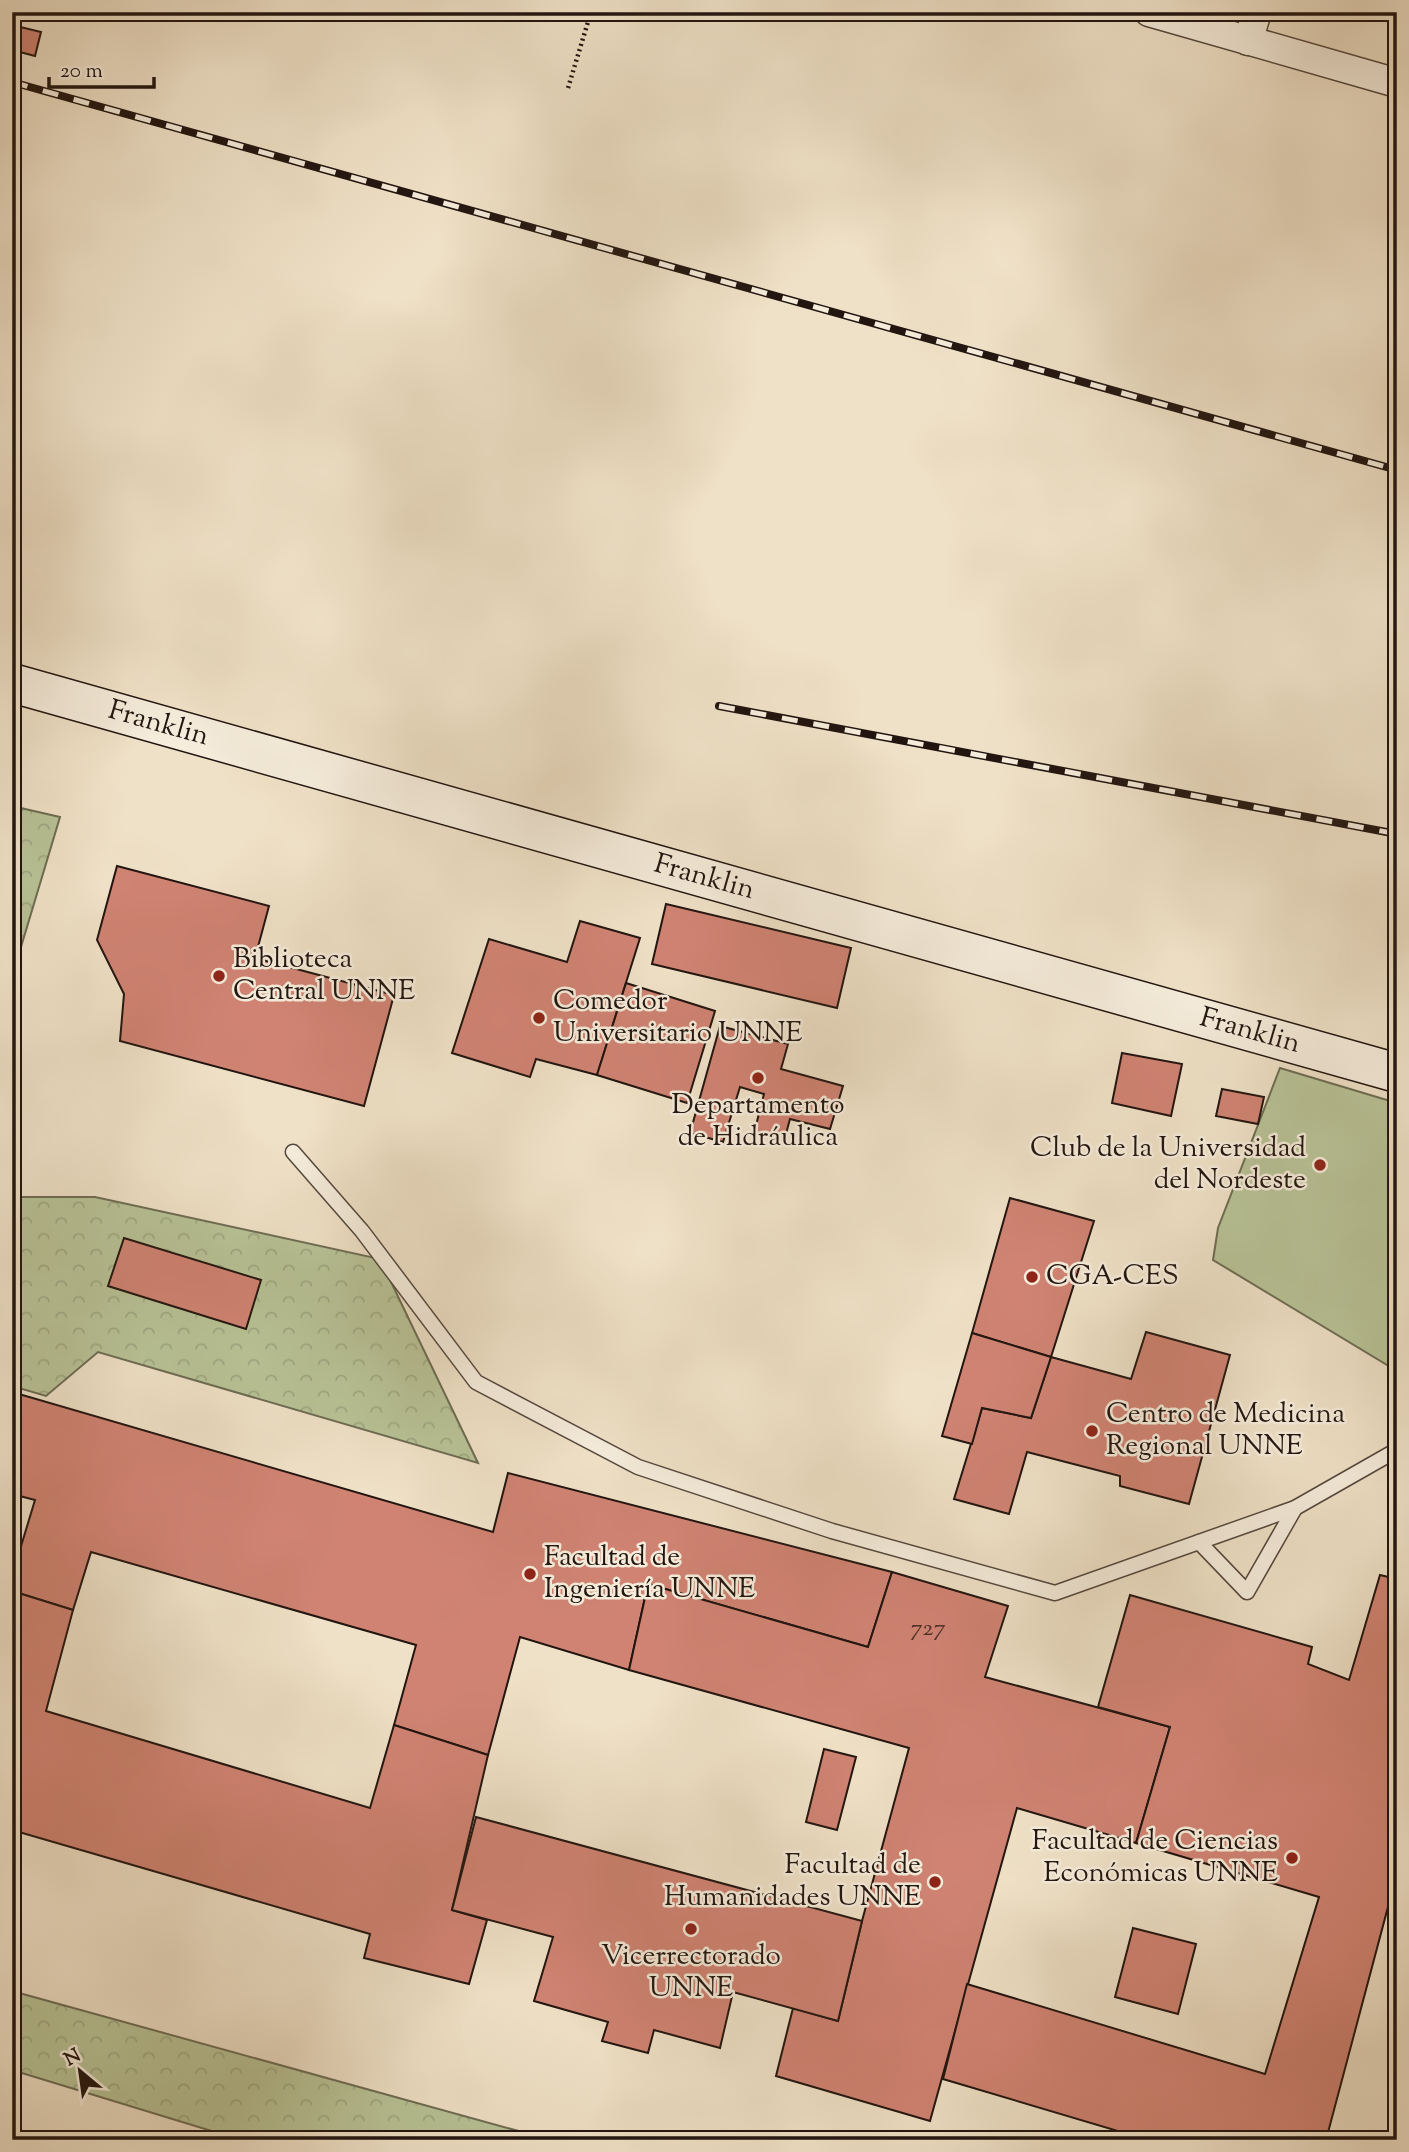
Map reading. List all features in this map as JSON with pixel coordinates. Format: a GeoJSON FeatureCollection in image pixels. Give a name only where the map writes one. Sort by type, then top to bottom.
{"type":"FeatureCollection","features":[{"type":"Feature","properties":{"kind":"street"},"geometry":{"type":"LineString","coordinates":[[1149,12],[1397,83]]}},
{"type":"Feature","properties":{"kind":"street"},"geometry":{"type":"LineString","coordinates":[[1248,41],[1257,12]]}},
{"type":"Feature","properties":{"kind":"street","name":"Franklin"},"geometry":{"type":"LineString","coordinates":[[12,683],[1397,1073]]}},
{"type":"Feature","properties":{"kind":"lane"},"geometry":{"type":"LineString","coordinates":[[293,1152],[362,1231],[475,1382],[638,1467],[832,1531],[1055,1593],[1295,1508],[1397,1450]]}},
{"type":"Feature","properties":{"kind":"lane"},"geometry":{"type":"LineString","coordinates":[[1199,1542],[1247,1592],[1295,1508]]}},
{"type":"Feature","properties":{"kind":"path"},"geometry":{"type":"LineString","coordinates":[[568,88],[591,12]]}},
{"type":"Feature","properties":{"kind":"green space"},"geometry":{"type":"Polygon","coordinates":[[[12,806],[60,817],[12,977],[12,806]]]}},
{"type":"Feature","properties":{"kind":"green space","name":"Club de la Universidad del Nordeste"},"geometry":{"type":"Polygon","coordinates":[[[1280,1068],[1397,1103],[1397,1371],[1213,1260],[1218,1228],[1280,1068]]]}},
{"type":"Feature","properties":{"kind":"green space"},"geometry":{"type":"Polygon","coordinates":[[[12,1197],[95,1197],[380,1259],[478,1463],[98,1352],[46,1396],[12,1386],[12,1197]]]}},
{"type":"Feature","properties":{"kind":"green space"},"geometry":{"type":"Polygon","coordinates":[[[12,1991],[551,2140],[241,2140],[12,2070],[12,1991]]]}},
{"type":"Feature","properties":{"kind":"building"},"geometry":{"type":"Polygon","coordinates":[[[12,25],[41,32],[35,56],[12,50],[12,25]]]}},
{"type":"Feature","properties":{"kind":"building","name":"Biblioteca Central UNNE"},"geometry":{"type":"Polygon","coordinates":[[[117,866],[269,906],[255,958],[394,995],[364,1106],[120,1041],[124,994],[97,940],[117,866]]]}},
{"type":"Feature","properties":{"kind":"building"},"geometry":{"type":"Polygon","coordinates":[[[666,904],[851,948],[837,1008],[652,964],[666,904]]]}},
{"type":"Feature","properties":{"kind":"building","name":"Comedor Universitario UNNE"},"geometry":{"type":"Polygon","coordinates":[[[580,921],[640,938],[597,1075],[536,1059],[530,1077],[452,1053],[489,939],[567,962],[580,921]]]}},
{"type":"Feature","properties":{"kind":"building"},"geometry":{"type":"Polygon","coordinates":[[[626,983],[715,1011],[687,1103],[597,1075],[626,983]]]}},
{"type":"Feature","properties":{"kind":"building","name":"Departamento de Hidráulica"},"geometry":{"type":"Polygon","coordinates":[[[720,1026],[788,1044],[781,1069],[843,1086],[830,1129],[790,1119],[784,1141],[754,1133],[764,1094],[740,1087],[723,1142],[690,1133],[720,1026]]]}},
{"type":"Feature","properties":{"kind":"building"},"geometry":{"type":"Polygon","coordinates":[[[1122,1053],[1182,1064],[1171,1116],[1112,1103],[1122,1053]]]}},
{"type":"Feature","properties":{"kind":"building"},"geometry":{"type":"Polygon","coordinates":[[[1222,1089],[1264,1097],[1258,1124],[1216,1116],[1222,1089]]]}},
{"type":"Feature","properties":{"kind":"building","name":"CGA-CES"},"geometry":{"type":"Polygon","coordinates":[[[1010,1198],[1094,1221],[1051,1357],[972,1333],[1010,1198]]]}},
{"type":"Feature","properties":{"kind":"building"},"geometry":{"type":"Polygon","coordinates":[[[124,1238],[261,1280],[246,1329],[108,1286],[124,1238]]]}},
{"type":"Feature","properties":{"kind":"building","name":"Centro de Medicina Regional UNNE"},"geometry":{"type":"Polygon","coordinates":[[[1146,1332],[1230,1355],[1189,1504],[1120,1486],[1120,1476],[1027,1452],[1009,1514],[954,1499],[982,1408],[1031,1418],[1051,1357],[1131,1379],[1146,1332]]]}},
{"type":"Feature","properties":{"kind":"building"},"geometry":{"type":"Polygon","coordinates":[[[972,1333],[1051,1357],[1031,1418],[982,1408],[972,1444],[942,1436],[972,1333]]]}},
{"type":"Feature","properties":{"kind":"building","name":"Facultad de Ingeniería UNNE"},"geometry":{"type":"Polygon","coordinates":[[[12,1392],[493,1532],[508,1473],[892,1572],[868,1647],[648,1584],[629,1670],[520,1637],[488,1755],[394,1725],[416,1645],[91,1552],[73,1610],[12,1591],[12,1576],[35,1500],[12,1494],[12,1392]]]}},
{"type":"Feature","properties":{"kind":"building","name":"Facultad de Humanidades UNNE"},"geometry":{"type":"Polygon","coordinates":[[[892,1572],[1008,1606],[985,1677],[1170,1727],[1136,1843],[1017,1808],[930,2121],[776,2076],[793,2008],[838,2021],[909,1748],[629,1670],[648,1584],[868,1647],[892,1572]]]}},
{"type":"Feature","properties":{"kind":"building","name":"Facultad de Ciencias Económicas UNNE"},"geometry":{"type":"Polygon","coordinates":[[[1380,1575],[1397,1579],[1397,1873],[1326,2140],[1148,2140],[943,2079],[967,1984],[1265,2074],[1319,1897],[1136,1843],[1170,1727],[1098,1707],[1130,1595],[1312,1647],[1308,1664],[1349,1680],[1380,1575]]]}},
{"type":"Feature","properties":{"kind":"building"},"geometry":{"type":"Polygon","coordinates":[[[12,1591],[73,1610],[46,1711],[370,1808],[394,1725],[488,1755],[452,1910],[487,1920],[469,1984],[364,1958],[370,1934],[12,1830],[12,1591]]]}},
{"type":"Feature","properties":{"kind":"building"},"geometry":{"type":"Polygon","coordinates":[[[824,1749],[856,1757],[837,1830],[806,1822],[824,1749]]]}},
{"type":"Feature","properties":{"kind":"building","name":"Vicerrectorado UNNE"},"geometry":{"type":"Polygon","coordinates":[[[476,1817],[862,1921],[838,2021],[733,1992],[720,2048],[654,2030],[648,2053],[602,2041],[608,2022],[534,2001],[553,1937],[452,1910],[476,1817]]]}},
{"type":"Feature","properties":{"kind":"building"},"geometry":{"type":"Polygon","coordinates":[[[1133,1928],[1196,1944],[1178,2014],[1115,1997],[1133,1928]]]}},
{"type":"Feature","properties":{"kind":"railway"},"geometry":{"type":"LineString","coordinates":[[12,82],[1397,470]]}},
{"type":"Feature","properties":{"kind":"railway"},"geometry":{"type":"LineString","coordinates":[[719,706],[1397,834]]}},
{"type":"Feature","properties":{"kind":"place","name":"Biblioteca Central UNNE"},"geometry":{"type":"Point","coordinates":[219,976]}},
{"type":"Feature","properties":{"kind":"place","name":"Comedor Universitario UNNE"},"geometry":{"type":"Point","coordinates":[539,1018]}},
{"type":"Feature","properties":{"kind":"place","name":"Departamento de Hidráulica"},"geometry":{"type":"Point","coordinates":[758,1078]}},
{"type":"Feature","properties":{"kind":"place","name":"Club de la Universidad del Nordeste"},"geometry":{"type":"Point","coordinates":[1320,1165]}},
{"type":"Feature","properties":{"kind":"place","name":"CGA-CES"},"geometry":{"type":"Point","coordinates":[1032,1277]}},
{"type":"Feature","properties":{"kind":"place","name":"Centro de Medicina Regional UNNE"},"geometry":{"type":"Point","coordinates":[1092,1431]}},
{"type":"Feature","properties":{"kind":"place","name":"Facultad de Ingeniería UNNE"},"geometry":{"type":"Point","coordinates":[530,1574]}},
{"type":"Feature","properties":{"kind":"place","name":"Facultad de Ciencias Económicas UNNE"},"geometry":{"type":"Point","coordinates":[1292,1858]}},
{"type":"Feature","properties":{"kind":"place","name":"Facultad de Humanidades UNNE"},"geometry":{"type":"Point","coordinates":[935,1882]}},
{"type":"Feature","properties":{"kind":"place","name":"Vicerrectorado UNNE"},"geometry":{"type":"Point","coordinates":[691,1929]}}]}
